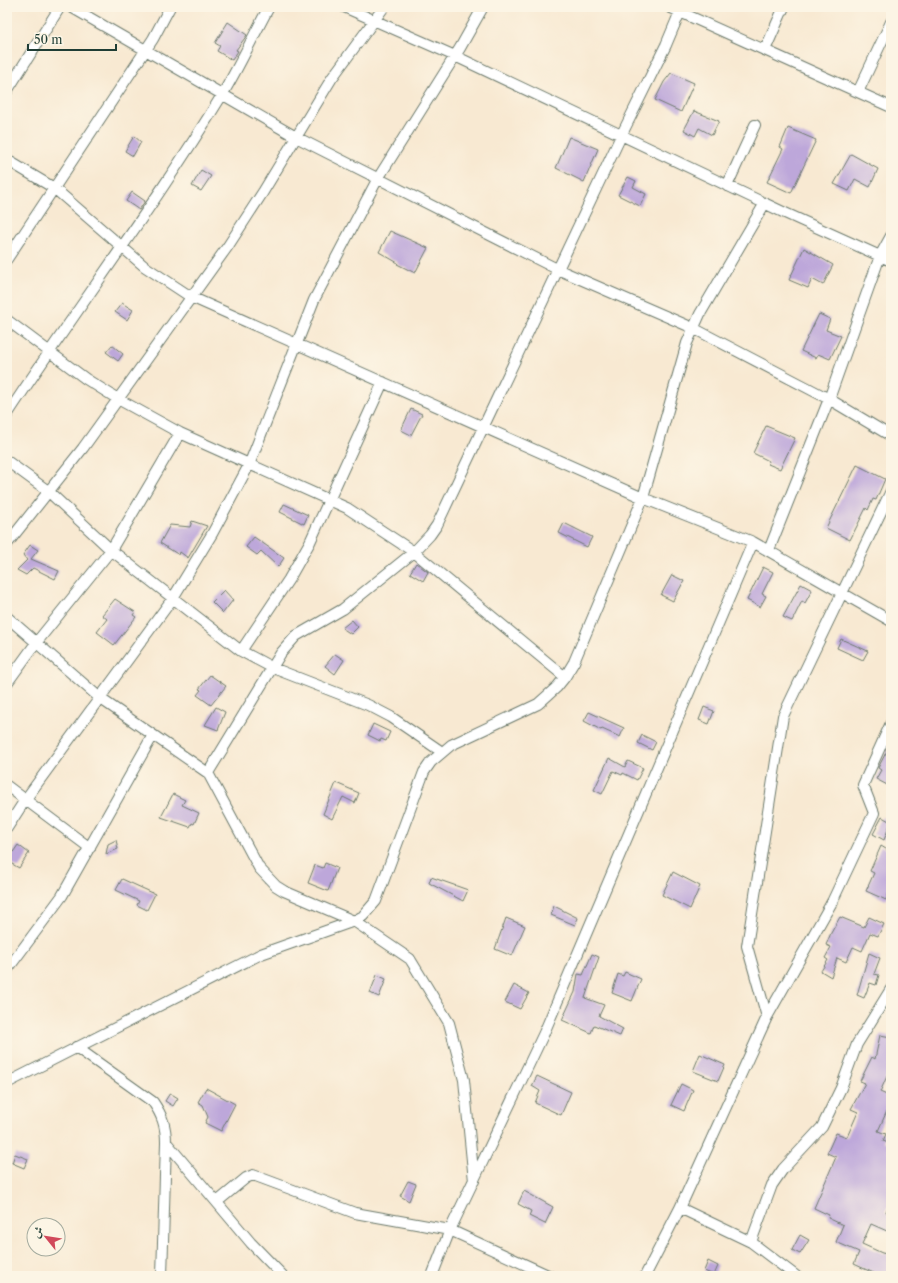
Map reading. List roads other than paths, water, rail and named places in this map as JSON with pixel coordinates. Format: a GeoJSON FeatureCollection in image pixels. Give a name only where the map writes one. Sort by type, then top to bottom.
{"type":"FeatureCollection","features":[{"type":"Feature","properties":{"kind":"street"},"geometry":{"type":"LineString","coordinates":[[7,91],[60,7]]}},
{"type":"Feature","properties":{"kind":"street"},"geometry":{"type":"LineString","coordinates":[[71,7],[144,51],[296,137],[377,180],[557,269],[693,328],[829,399],[891,436]]}},
{"type":"Feature","properties":{"kind":"street"},"geometry":{"type":"LineString","coordinates":[[7,259],[161,26],[170,7]]}},
{"type":"Feature","properties":{"kind":"street"},"geometry":{"type":"LineString","coordinates":[[7,415],[49,351],[122,248],[222,95],[269,7]]}},
{"type":"Feature","properties":{"kind":"street"},"geometry":{"type":"LineString","coordinates":[[344,7],[455,56],[727,186],[891,261]]}},
{"type":"Feature","properties":{"kind":"street"},"geometry":{"type":"LineString","coordinates":[[7,544],[118,399],[191,297],[263,192],[332,78],[384,7]]}},
{"type":"Feature","properties":{"kind":"street"},"geometry":{"type":"LineString","coordinates":[[7,828],[25,800],[173,598],[212,534],[248,465],[314,300],[377,180],[455,56],[483,7]]}},
{"type":"Feature","properties":{"kind":"street"},"geometry":{"type":"LineString","coordinates":[[669,7],[681,9],[765,50],[891,107]]}},
{"type":"Feature","properties":{"kind":"street"},"geometry":{"type":"LineString","coordinates":[[765,50],[784,7]]}},
{"type":"Feature","properties":{"kind":"street"},"geometry":{"type":"LineString","coordinates":[[208,773],[281,653],[296,636],[343,609],[414,552],[437,525],[557,269],[666,45],[681,9]]}},
{"type":"Feature","properties":{"kind":"street"},"geometry":{"type":"LineString","coordinates":[[858,92],[891,22]]}},
{"type":"Feature","properties":{"kind":"street"},"geometry":{"type":"LineString","coordinates":[[727,186],[755,125]]}},
{"type":"Feature","properties":{"kind":"street"},"geometry":{"type":"LineString","coordinates":[[7,160],[54,188],[122,248],[161,279],[191,297],[643,498],[753,542],[891,621]]}},
{"type":"Feature","properties":{"kind":"street"},"geometry":{"type":"LineString","coordinates":[[7,1083],[260,954],[354,921],[363,916],[376,901],[424,772],[432,762],[442,752],[461,740],[538,704],[565,678],[574,662],[643,498],[681,360],[693,328],[765,203]]}},
{"type":"Feature","properties":{"kind":"street"},"geometry":{"type":"LineString","coordinates":[[769,550],[829,399],[880,256],[891,236]]}},
{"type":"Feature","properties":{"kind":"street"},"geometry":{"type":"LineString","coordinates":[[7,320],[118,399],[180,433],[248,465],[347,508],[414,552],[565,678]]}},
{"type":"Feature","properties":{"kind":"street"},"geometry":{"type":"LineString","coordinates":[[240,651],[289,579],[330,500],[383,382]]}},
{"type":"Feature","properties":{"kind":"street"},"geometry":{"type":"LineString","coordinates":[[7,683],[36,643],[111,550],[180,433]]}},
{"type":"Feature","properties":{"kind":"street"},"geometry":{"type":"LineString","coordinates":[[7,461],[48,491],[111,550],[240,651],[273,668],[368,705],[391,717],[442,752]]}},
{"type":"Feature","properties":{"kind":"street"},"geometry":{"type":"LineString","coordinates":[[767,1017],[746,946],[783,716],[891,491]]}},
{"type":"Feature","properties":{"kind":"street"},"geometry":{"type":"LineString","coordinates":[[432,1276],[450,1230],[544,1033],[753,542]]}},
{"type":"Feature","properties":{"kind":"street"},"geometry":{"type":"LineString","coordinates":[[7,617],[101,698],[208,773],[259,868],[267,878],[284,891],[354,921],[410,959],[449,1023],[464,1080],[474,1181]]}},
{"type":"Feature","properties":{"kind":"street"},"geometry":{"type":"LineString","coordinates":[[645,1276],[680,1208],[767,1017],[832,902],[874,813],[863,785],[891,723]]}},
{"type":"Feature","properties":{"kind":"street"},"geometry":{"type":"LineString","coordinates":[[7,970],[62,896],[153,735]]}},
{"type":"Feature","properties":{"kind":"street"},"geometry":{"type":"LineString","coordinates":[[7,786],[90,848]]}},
{"type":"Feature","properties":{"kind":"street"},"geometry":{"type":"LineString","coordinates":[[751,1242],[772,1185],[783,1169],[822,1127],[842,1088],[857,1044],[891,989]]}},
{"type":"Feature","properties":{"kind":"street"},"geometry":{"type":"LineString","coordinates":[[76,1047],[153,1102],[161,1113],[166,1126],[162,1276]]}},
{"type":"Feature","properties":{"kind":"street"},"geometry":{"type":"LineString","coordinates":[[166,1142],[251,1243],[282,1276]]}},
{"type":"Feature","properties":{"kind":"street"},"geometry":{"type":"LineString","coordinates":[[217,1202],[246,1178],[253,1175],[355,1213],[450,1230],[550,1276]]}},
{"type":"Feature","properties":{"kind":"street"},"geometry":{"type":"LineString","coordinates":[[680,1208],[751,1242],[796,1276]]}}]}
